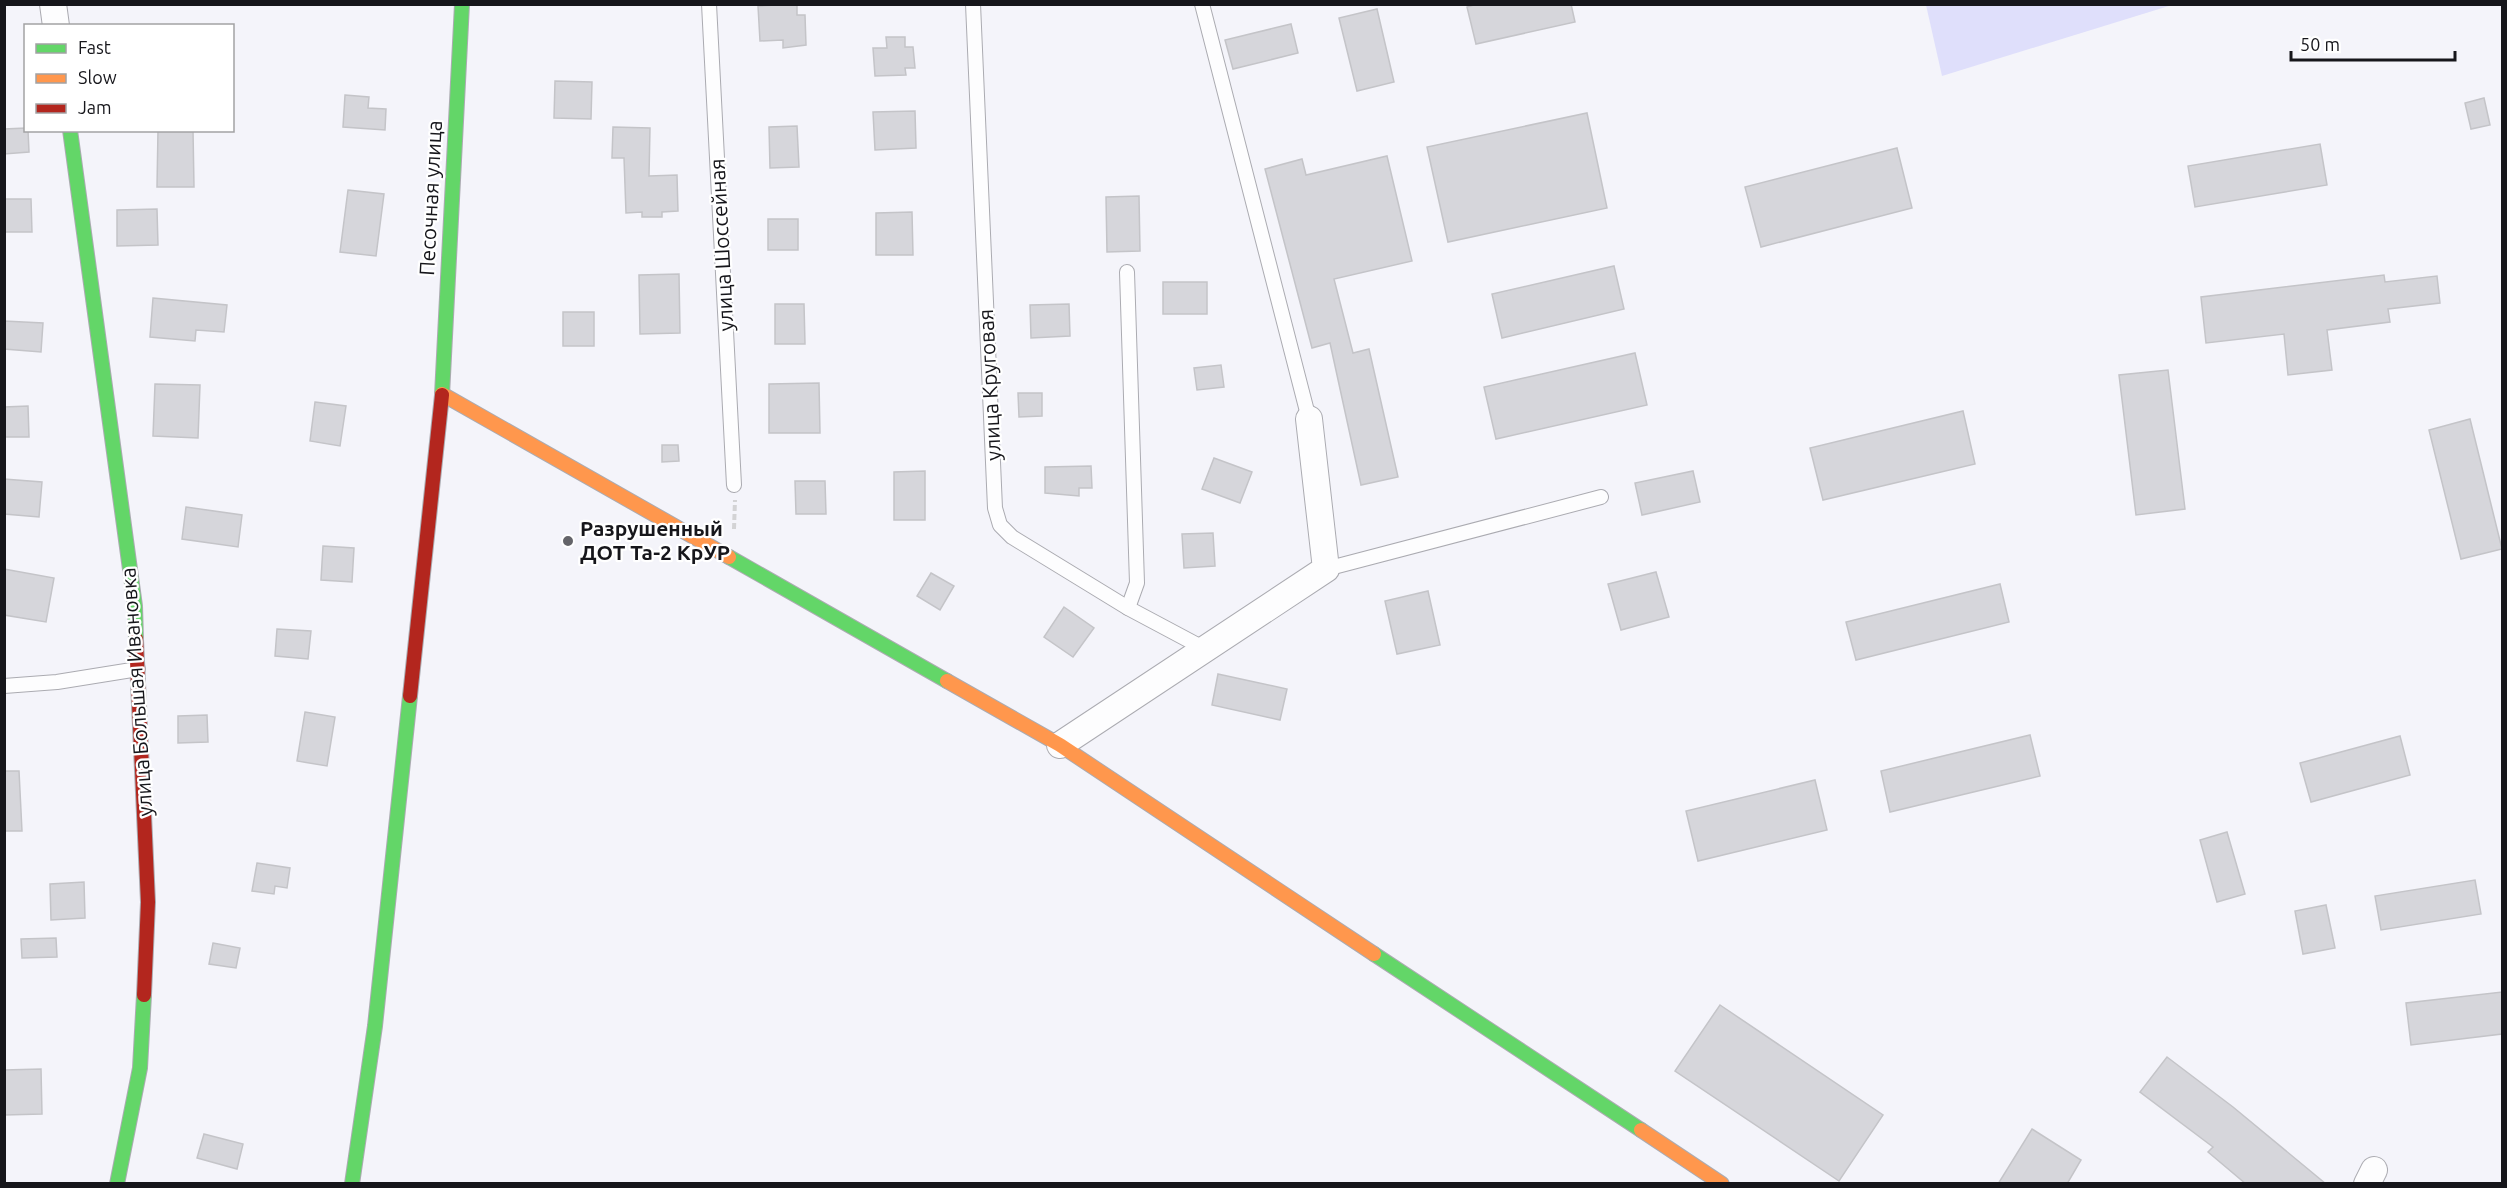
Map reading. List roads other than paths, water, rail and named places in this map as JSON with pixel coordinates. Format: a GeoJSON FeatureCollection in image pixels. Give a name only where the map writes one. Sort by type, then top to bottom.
{"type":"FeatureCollection","features":[{"type":"Feature","properties":{"kind":"street"},"geometry":{"type":"LineString","coordinates":[[53,4],[56,24]]}},
{"type":"Feature","properties":{"kind":"street","name":"Песочная улица"},"geometry":{"type":"LineString","coordinates":[[352,1184],[375,1026],[442,394],[462,4]]}},
{"type":"Feature","properties":{"kind":"street","name":"улица Большая Ивановка"},"geometry":{"type":"LineString","coordinates":[[70,132],[135,606],[138,669],[148,902],[140,1068],[117,1184]]}},
{"type":"Feature","properties":{"kind":"street"},"geometry":{"type":"LineString","coordinates":[[442,394],[1060,745],[1722,1184]]}},
{"type":"Feature","properties":{"kind":"street"},"geometry":{"type":"LineString","coordinates":[[1060,745],[1326,569],[1309,419]]}},
{"type":"Feature","properties":{"kind":"lane","name":"улица Шоссейная"},"geometry":{"type":"LineString","coordinates":[[709,4],[734,485]]}},
{"type":"Feature","properties":{"kind":"lane","name":"улица Круговая"},"geometry":{"type":"LineString","coordinates":[[973,4],[995,508],[1000,525],[1012,537],[1128,608],[1205,649]]}},
{"type":"Feature","properties":{"kind":"lane"},"geometry":{"type":"LineString","coordinates":[[1202,4],[1309,419]]}},
{"type":"Feature","properties":{"kind":"lane"},"geometry":{"type":"LineString","coordinates":[[1127,272],[1137,583],[1128,608]]}},
{"type":"Feature","properties":{"kind":"lane"},"geometry":{"type":"LineString","coordinates":[[1326,569],[1601,497]]}},
{"type":"Feature","properties":{"kind":"lane"},"geometry":{"type":"LineString","coordinates":[[4,686],[57,682],[138,669]]}},
{"type":"Feature","properties":{"kind":"place","name":"Разрушенный ДОТ Та-2 КрУР"},"geometry":{"type":"Point","coordinates":[568,541]}}]}
